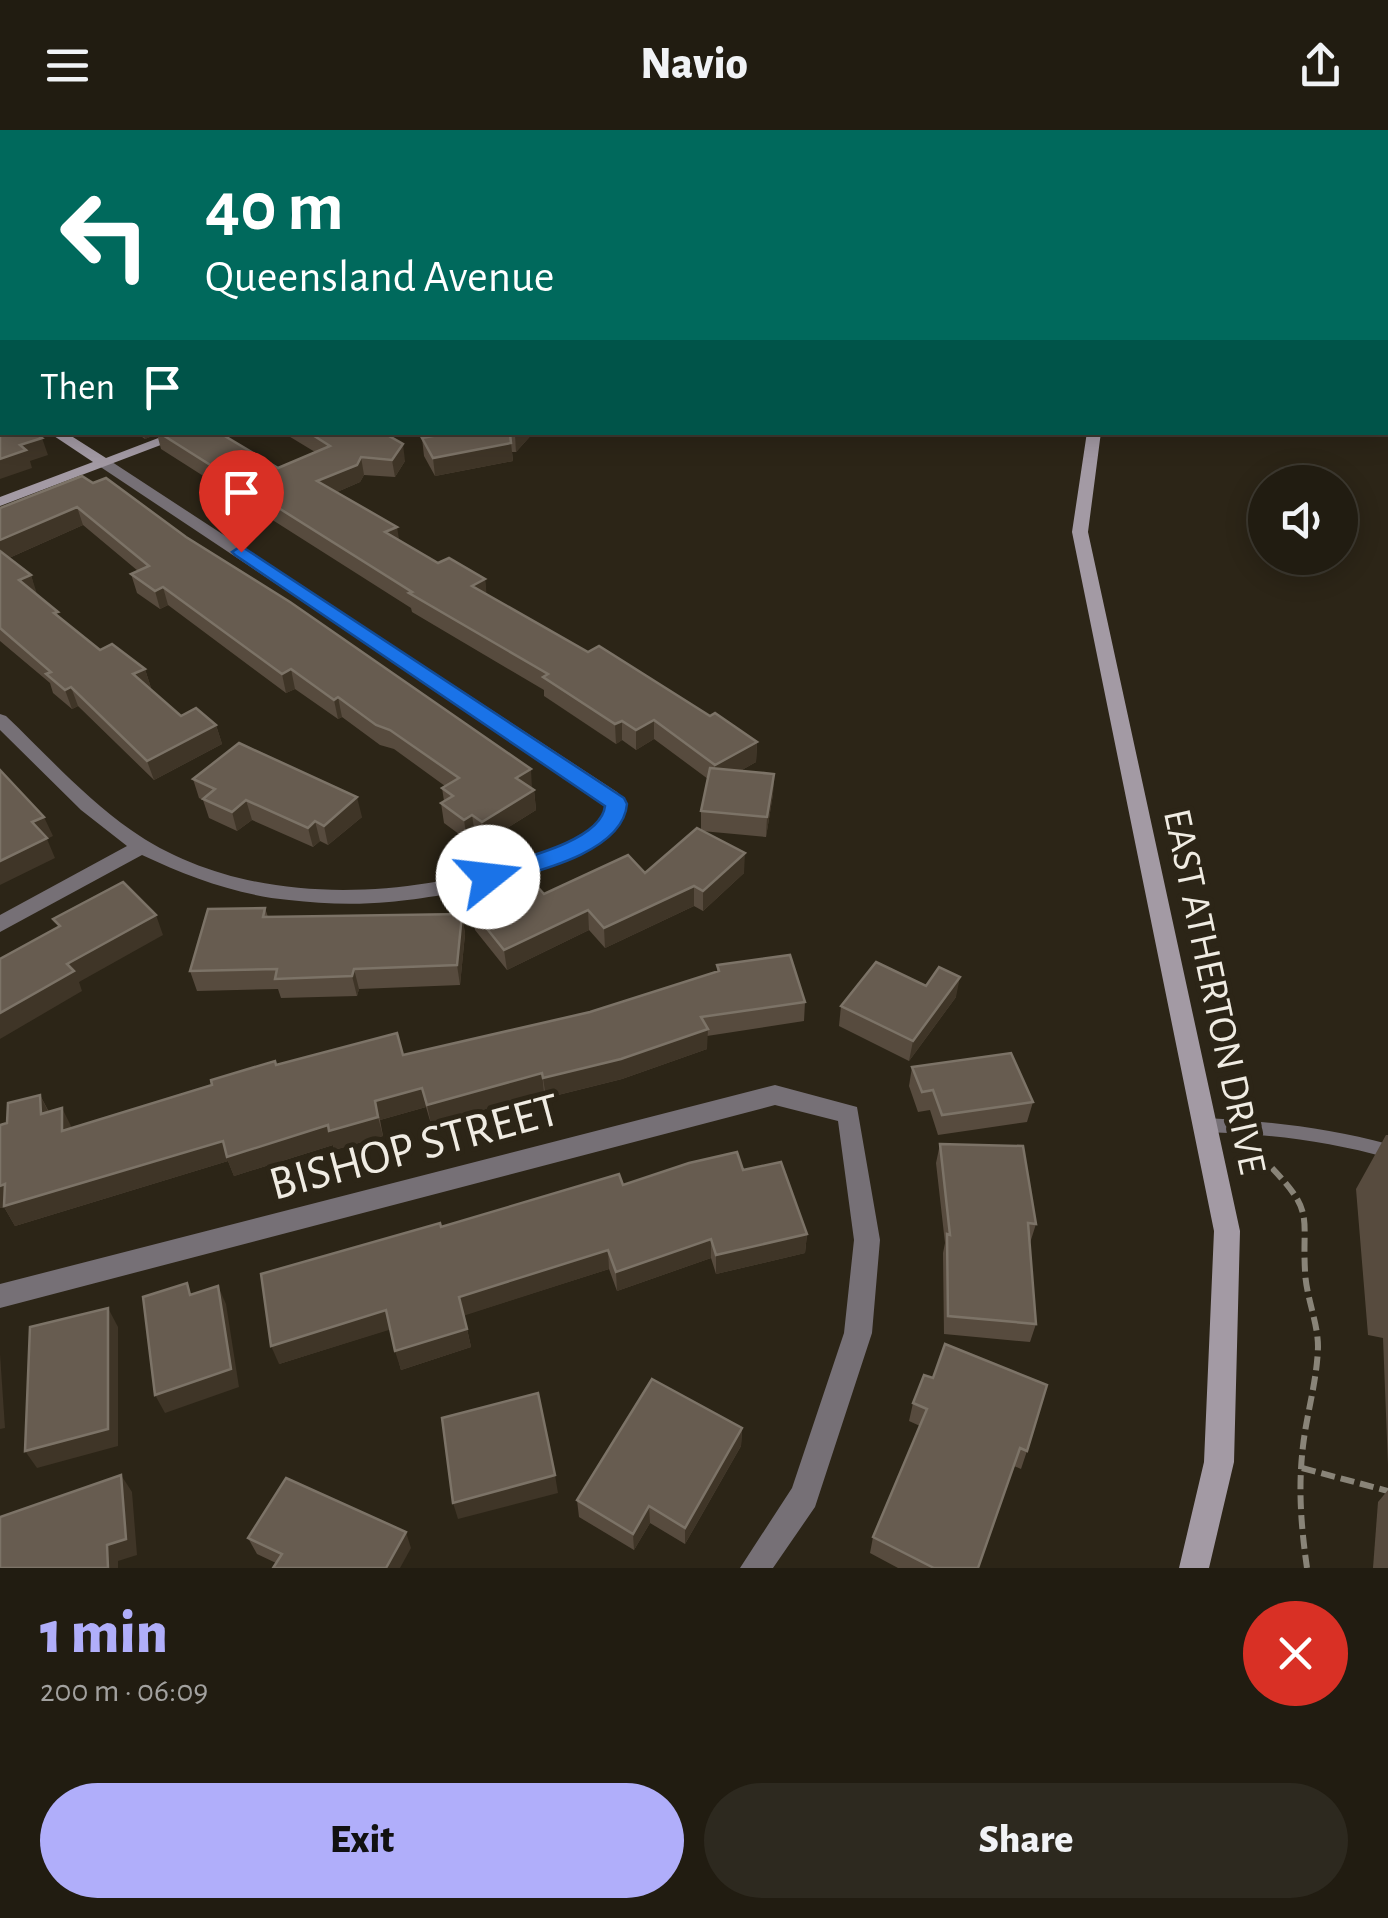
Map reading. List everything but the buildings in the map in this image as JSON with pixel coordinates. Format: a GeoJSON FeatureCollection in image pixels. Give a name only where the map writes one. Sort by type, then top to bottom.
{"type":"FeatureCollection","features":[{"type":"Feature","properties":{"kind":"street"},"geometry":{"type":"LineString","coordinates":[[0,720],[141,847],[241,886],[352,897],[433,890],[516,870],[598,836],[615,818],[616,804],[591,783],[60,435]]}},
{"type":"Feature","properties":{"kind":"street"},"geometry":{"type":"LineString","coordinates":[[0,502],[180,435]]}},
{"type":"Feature","properties":{"kind":"street","name":"EAST ATHERTON DRIVE"},"geometry":{"type":"LineString","coordinates":[[1094,435],[1080,532],[1228,1230],[1219,1462],[1194,1568]]}},
{"type":"Feature","properties":{"kind":"street"},"geometry":{"type":"LineString","coordinates":[[0,924],[141,847]]}},
{"type":"Feature","properties":{"kind":"street","name":"BISHOP STREET"},"geometry":{"type":"LineString","coordinates":[[0,1296],[775,1095],[849,1114],[867,1240],[858,1332],[804,1496],[755,1568]]}},
{"type":"Feature","properties":{"kind":"lane"},"geometry":{"type":"LineString","coordinates":[[1206,1125],[1261,1127],[1332,1137],[1388,1151]]}},
{"type":"Feature","properties":{"kind":"path"},"geometry":{"type":"LineString","coordinates":[[1272,1168],[1294,1191],[1308,1229],[1305,1272],[1318,1363],[1303,1443],[1300,1509],[1306,1568]]}},
{"type":"Feature","properties":{"kind":"path"},"geometry":{"type":"LineString","coordinates":[[1302,1468],[1388,1491]]}},
{"type":"Feature","properties":{"kind":"route"},"geometry":{"type":"LineString","coordinates":[[241,552],[591,783],[616,804],[615,818],[598,836],[574,849],[488,877]]}}]}
